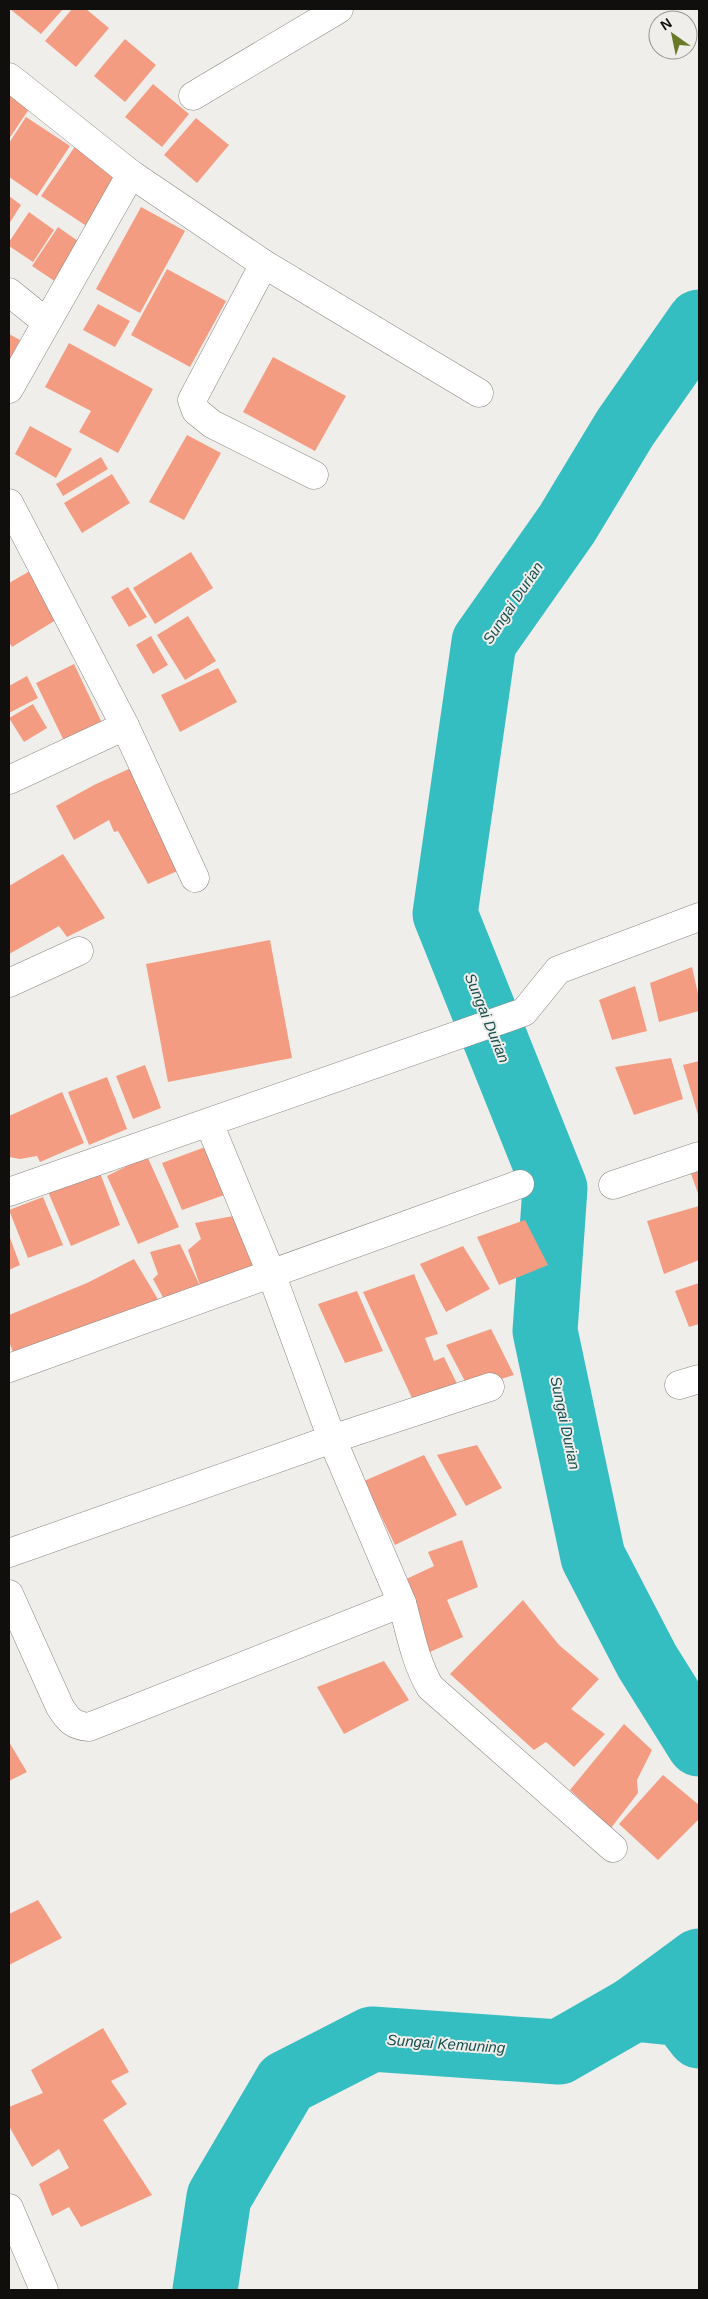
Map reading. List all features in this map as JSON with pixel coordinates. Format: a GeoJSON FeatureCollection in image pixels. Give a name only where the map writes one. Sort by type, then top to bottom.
{"type":"FeatureCollection","features":[{"type":"Feature","properties":{"kind":"street"},"geometry":{"type":"LineString","coordinates":[[193,96],[339,9]]}},
{"type":"Feature","properties":{"kind":"street"},"geometry":{"type":"LineString","coordinates":[[9,77],[131,174],[264,264],[479,393]]}},
{"type":"Feature","properties":{"kind":"street"},"geometry":{"type":"LineString","coordinates":[[9,389],[131,174]]}},
{"type":"Feature","properties":{"kind":"street"},"geometry":{"type":"LineString","coordinates":[[264,264],[192,400],[196,411],[212,424],[314,475]]}},
{"type":"Feature","properties":{"kind":"street"},"geometry":{"type":"LineString","coordinates":[[9,292],[46,322]]}},
{"type":"Feature","properties":{"kind":"street"},"geometry":{"type":"LineString","coordinates":[[9,503],[125,726],[195,878]]}},
{"type":"Feature","properties":{"kind":"street"},"geometry":{"type":"LineString","coordinates":[[9,780],[125,726]]}},
{"type":"Feature","properties":{"kind":"street"},"geometry":{"type":"LineString","coordinates":[[9,1192],[524,1012],[558,970],[699,917]]}},
{"type":"Feature","properties":{"kind":"street"},"geometry":{"type":"LineString","coordinates":[[9,983],[79,951]]}},
{"type":"Feature","properties":{"kind":"street"},"geometry":{"type":"LineString","coordinates":[[209,1123],[271,1273],[332,1439],[402,1603],[416,1657],[430,1687],[613,1848]]}},
{"type":"Feature","properties":{"kind":"street"},"geometry":{"type":"LineString","coordinates":[[612,1185],[699,1156]]}},
{"type":"Feature","properties":{"kind":"street"},"geometry":{"type":"LineString","coordinates":[[9,1368],[520,1184]]}},
{"type":"Feature","properties":{"kind":"street"},"geometry":{"type":"LineString","coordinates":[[9,1553],[332,1439],[490,1387]]}},
{"type":"Feature","properties":{"kind":"street"},"geometry":{"type":"LineString","coordinates":[[9,1594],[60,1707],[68,1719],[78,1726],[89,1727],[402,1603]]}},
{"type":"Feature","properties":{"kind":"street"},"geometry":{"type":"LineString","coordinates":[[9,2208],[44,2290]]}},
{"type":"Feature","properties":{"kind":"building"},"geometry":{"type":"Polygon","coordinates":[[[10,9],[63,9],[41,34],[10,9]]]}},
{"type":"Feature","properties":{"kind":"building"},"geometry":{"type":"Polygon","coordinates":[[[72,9],[86,9],[109,28],[76,67],[45,41],[72,9]]]}},
{"type":"Feature","properties":{"kind":"building"},"geometry":{"type":"Polygon","coordinates":[[[125,39],[156,65],[125,102],[94,76],[125,39]]]}},
{"type":"Feature","properties":{"kind":"building"},"geometry":{"type":"Polygon","coordinates":[[[153,84],[189,114],[162,147],[125,117],[153,84]]]}},
{"type":"Feature","properties":{"kind":"building"},"geometry":{"type":"Polygon","coordinates":[[[9,91],[31,106],[9,139],[9,91]]]}},
{"type":"Feature","properties":{"kind":"building"},"geometry":{"type":"Polygon","coordinates":[[[26,117],[70,146],[37,196],[9,177],[9,143],[26,117]]]}},
{"type":"Feature","properties":{"kind":"building"},"geometry":{"type":"Polygon","coordinates":[[[196,118],[229,145],[197,183],[164,155],[196,118]]]}},
{"type":"Feature","properties":{"kind":"building"},"geometry":{"type":"Polygon","coordinates":[[[76,145],[126,178],[91,229],[41,196],[76,145]]]}},
{"type":"Feature","properties":{"kind":"building"},"geometry":{"type":"Polygon","coordinates":[[[9,196],[21,205],[9,224],[9,196]]]}},
{"type":"Feature","properties":{"kind":"building"},"geometry":{"type":"Polygon","coordinates":[[[141,207],[185,231],[140,313],[96,289],[141,207]]]}},
{"type":"Feature","properties":{"kind":"building"},"geometry":{"type":"Polygon","coordinates":[[[29,212],[54,230],[33,262],[9,246],[9,242],[29,212]]]}},
{"type":"Feature","properties":{"kind":"building"},"geometry":{"type":"Polygon","coordinates":[[[58,227],[85,246],[59,284],[32,266],[58,227]]]}},
{"type":"Feature","properties":{"kind":"building"},"geometry":{"type":"Polygon","coordinates":[[[167,269],[226,301],[190,367],[131,335],[167,269]]]}},
{"type":"Feature","properties":{"kind":"building"},"geometry":{"type":"Polygon","coordinates":[[[98,304],[130,321],[115,347],[83,330],[98,304]]]}},
{"type":"Feature","properties":{"kind":"building"},"geometry":{"type":"Polygon","coordinates":[[[9,334],[20,340],[9,361],[9,334]]]}},
{"type":"Feature","properties":{"kind":"building"},"geometry":{"type":"Polygon","coordinates":[[[69,343],[153,389],[118,453],[79,432],[91,411],[45,387],[69,343]]]}},
{"type":"Feature","properties":{"kind":"building"},"geometry":{"type":"Polygon","coordinates":[[[273,357],[346,396],[315,451],[243,412],[273,357]]]}},
{"type":"Feature","properties":{"kind":"building"},"geometry":{"type":"Polygon","coordinates":[[[30,426],[72,449],[56,478],[15,454],[30,426]]]}},
{"type":"Feature","properties":{"kind":"building"},"geometry":{"type":"Polygon","coordinates":[[[187,435],[221,453],[184,520],[149,502],[187,435]]]}},
{"type":"Feature","properties":{"kind":"building"},"geometry":{"type":"Polygon","coordinates":[[[101,457],[108,469],[63,496],[56,484],[101,457]]]}},
{"type":"Feature","properties":{"kind":"building"},"geometry":{"type":"Polygon","coordinates":[[[112,474],[130,503],[82,533],[64,503],[112,474]]]}},
{"type":"Feature","properties":{"kind":"building"},"geometry":{"type":"Polygon","coordinates":[[[191,552],[213,588],[155,624],[133,588],[191,552]]]}},
{"type":"Feature","properties":{"kind":"building"},"geometry":{"type":"Polygon","coordinates":[[[35,568],[64,615],[12,647],[9,642],[9,583],[35,568]]]}},
{"type":"Feature","properties":{"kind":"building"},"geometry":{"type":"Polygon","coordinates":[[[128,587],[147,617],[129,627],[111,597],[128,587]]]}},
{"type":"Feature","properties":{"kind":"building"},"geometry":{"type":"Polygon","coordinates":[[[188,616],[216,661],[185,680],[157,635],[188,616]]]}},
{"type":"Feature","properties":{"kind":"building"},"geometry":{"type":"Polygon","coordinates":[[[151,636],[168,665],[153,674],[136,645],[151,636]]]}},
{"type":"Feature","properties":{"kind":"building"},"geometry":{"type":"Polygon","coordinates":[[[74,664],[102,723],[64,741],[36,683],[74,664]]]}},
{"type":"Feature","properties":{"kind":"building"},"geometry":{"type":"Polygon","coordinates":[[[218,668],[237,702],[180,732],[161,695],[218,668]]]}},
{"type":"Feature","properties":{"kind":"building"},"geometry":{"type":"Polygon","coordinates":[[[27,676],[38,698],[9,713],[9,686],[27,676]]]}},
{"type":"Feature","properties":{"kind":"building"},"geometry":{"type":"Polygon","coordinates":[[[33,704],[47,728],[24,742],[9,718],[33,704]]]}},
{"type":"Feature","properties":{"kind":"building"},"geometry":{"type":"Polygon","coordinates":[[[133,767],[151,817],[160,819],[182,869],[148,884],[118,831],[114,832],[109,820],[74,840],[56,806],[94,785],[133,767]]]}},
{"type":"Feature","properties":{"kind":"building"},"geometry":{"type":"Polygon","coordinates":[[[63,854],[105,918],[67,937],[59,926],[9,954],[9,886],[63,854]]]}},
{"type":"Feature","properties":{"kind":"building"},"geometry":{"type":"Polygon","coordinates":[[[270,940],[292,1058],[168,1082],[146,964],[270,940]]]}},
{"type":"Feature","properties":{"kind":"building"},"geometry":{"type":"Polygon","coordinates":[[[692,967],[699,998],[699,1011],[659,1022],[650,983],[692,967]]]}},
{"type":"Feature","properties":{"kind":"building"},"geometry":{"type":"Polygon","coordinates":[[[635,986],[647,1031],[612,1040],[599,1000],[635,986]]]}},
{"type":"Feature","properties":{"kind":"building"},"geometry":{"type":"Polygon","coordinates":[[[671,1058],[683,1099],[634,1115],[615,1067],[671,1058]]]}},
{"type":"Feature","properties":{"kind":"building"},"geometry":{"type":"Polygon","coordinates":[[[699,1061],[699,1118],[683,1065],[699,1061]]]}},
{"type":"Feature","properties":{"kind":"building"},"geometry":{"type":"Polygon","coordinates":[[[145,1065],[161,1108],[133,1119],[116,1076],[145,1065]]]}},
{"type":"Feature","properties":{"kind":"building"},"geometry":{"type":"Polygon","coordinates":[[[107,1077],[127,1129],[89,1145],[68,1092],[107,1077]]]}},
{"type":"Feature","properties":{"kind":"building"},"geometry":{"type":"Polygon","coordinates":[[[62,1092],[84,1143],[40,1162],[37,1156],[20,1159],[9,1157],[9,1116],[62,1092]]]}},
{"type":"Feature","properties":{"kind":"building"},"geometry":{"type":"Polygon","coordinates":[[[208,1146],[227,1194],[182,1210],[162,1163],[208,1146]]]}},
{"type":"Feature","properties":{"kind":"building"},"geometry":{"type":"Polygon","coordinates":[[[147,1156],[179,1227],[138,1244],[107,1176],[147,1156]]]}},
{"type":"Feature","properties":{"kind":"building"},"geometry":{"type":"Polygon","coordinates":[[[699,1167],[699,1196],[690,1171],[699,1167]]]}},
{"type":"Feature","properties":{"kind":"building"},"geometry":{"type":"Polygon","coordinates":[[[98,1168],[120,1225],[71,1246],[46,1187],[98,1168]]]}},
{"type":"Feature","properties":{"kind":"building"},"geometry":{"type":"Polygon","coordinates":[[[43,1197],[63,1245],[28,1258],[9,1210],[43,1197]]]}},
{"type":"Feature","properties":{"kind":"building"},"geometry":{"type":"Polygon","coordinates":[[[699,1206],[699,1260],[664,1274],[647,1221],[699,1206]]]}},
{"type":"Feature","properties":{"kind":"building"},"geometry":{"type":"Polygon","coordinates":[[[239,1215],[259,1269],[165,1301],[153,1279],[158,1274],[150,1252],[180,1244],[201,1288],[188,1250],[201,1239],[195,1223],[239,1215]]]}},
{"type":"Feature","properties":{"kind":"building"},"geometry":{"type":"Polygon","coordinates":[[[525,1220],[548,1265],[499,1285],[477,1237],[525,1220]]]}},
{"type":"Feature","properties":{"kind":"building"},"geometry":{"type":"Polygon","coordinates":[[[9,1235],[20,1265],[9,1270],[9,1235]]]}},
{"type":"Feature","properties":{"kind":"building"},"geometry":{"type":"Polygon","coordinates":[[[463,1246],[490,1289],[446,1312],[420,1264],[463,1246]]]}},
{"type":"Feature","properties":{"kind":"building"},"geometry":{"type":"Polygon","coordinates":[[[134,1259],[159,1301],[15,1357],[9,1342],[9,1315],[87,1283],[134,1259]]]}},
{"type":"Feature","properties":{"kind":"building"},"geometry":{"type":"Polygon","coordinates":[[[414,1274],[438,1334],[425,1338],[434,1361],[444,1357],[463,1396],[418,1411],[363,1292],[414,1274]]]}},
{"type":"Feature","properties":{"kind":"building"},"geometry":{"type":"Polygon","coordinates":[[[699,1283],[699,1324],[689,1327],[675,1291],[699,1283]]]}},
{"type":"Feature","properties":{"kind":"building"},"geometry":{"type":"Polygon","coordinates":[[[357,1291],[383,1351],[345,1363],[318,1304],[357,1291]]]}},
{"type":"Feature","properties":{"kind":"building"},"geometry":{"type":"Polygon","coordinates":[[[491,1329],[514,1375],[469,1389],[446,1345],[491,1329]]]}},
{"type":"Feature","properties":{"kind":"building"},"geometry":{"type":"Polygon","coordinates":[[[477,1445],[502,1488],[466,1506],[437,1455],[477,1445]]]}},
{"type":"Feature","properties":{"kind":"building"},"geometry":{"type":"Polygon","coordinates":[[[424,1455],[457,1515],[395,1545],[364,1481],[424,1455]]]}},
{"type":"Feature","properties":{"kind":"building"},"geometry":{"type":"Polygon","coordinates":[[[462,1540],[478,1587],[447,1600],[463,1637],[430,1652],[402,1581],[434,1566],[428,1552],[462,1540]]]}},
{"type":"Feature","properties":{"kind":"building"},"geometry":{"type":"Polygon","coordinates":[[[523,1600],[559,1645],[599,1679],[571,1709],[605,1734],[574,1767],[546,1742],[534,1750],[450,1674],[523,1600]]]}},
{"type":"Feature","properties":{"kind":"building"},"geometry":{"type":"Polygon","coordinates":[[[384,1661],[409,1700],[344,1734],[317,1687],[384,1661]]]}},
{"type":"Feature","properties":{"kind":"building"},"geometry":{"type":"Polygon","coordinates":[[[624,1724],[652,1750],[637,1780],[638,1793],[611,1828],[570,1790],[624,1724]]]}},
{"type":"Feature","properties":{"kind":"building"},"geometry":{"type":"Polygon","coordinates":[[[9,1742],[27,1772],[9,1781],[9,1742]]]}},
{"type":"Feature","properties":{"kind":"building"},"geometry":{"type":"Polygon","coordinates":[[[663,1775],[699,1805],[699,1819],[658,1860],[619,1824],[663,1775]]]}},
{"type":"Feature","properties":{"kind":"building"},"geometry":{"type":"Polygon","coordinates":[[[38,1900],[62,1938],[9,1965],[9,1914],[38,1900]]]}},
{"type":"Feature","properties":{"kind":"building"},"geometry":{"type":"Polygon","coordinates":[[[103,2028],[129,2072],[111,2081],[127,2104],[103,2120],[152,2195],[81,2227],[69,2207],[52,2216],[39,2184],[69,2168],[59,2149],[32,2167],[9,2126],[9,2107],[43,2093],[31,2070],[103,2028]]]}},
{"type":"Feature","properties":{"kind":"waterway","name":"Sungai Durian"},"geometry":{"type":"LineString","coordinates":[[699,322],[625,428],[567,524],[484,642],[445,914],[555,1188],[545,1331],[593,1557],[647,1661],[699,1744]]}},
{"type":"Feature","properties":{"kind":"waterway","name":"Sungai Durian"},"geometry":{"type":"LineString","coordinates":[[634,2009],[699,1961]]}},
{"type":"Feature","properties":{"kind":"waterway","name":"Sungai Kemuning"},"geometry":{"type":"LineString","coordinates":[[205,2290],[219,2197],[286,2083],[372,2039],[559,2052],[634,2009],[682,2014],[699,2036]]}}]}
